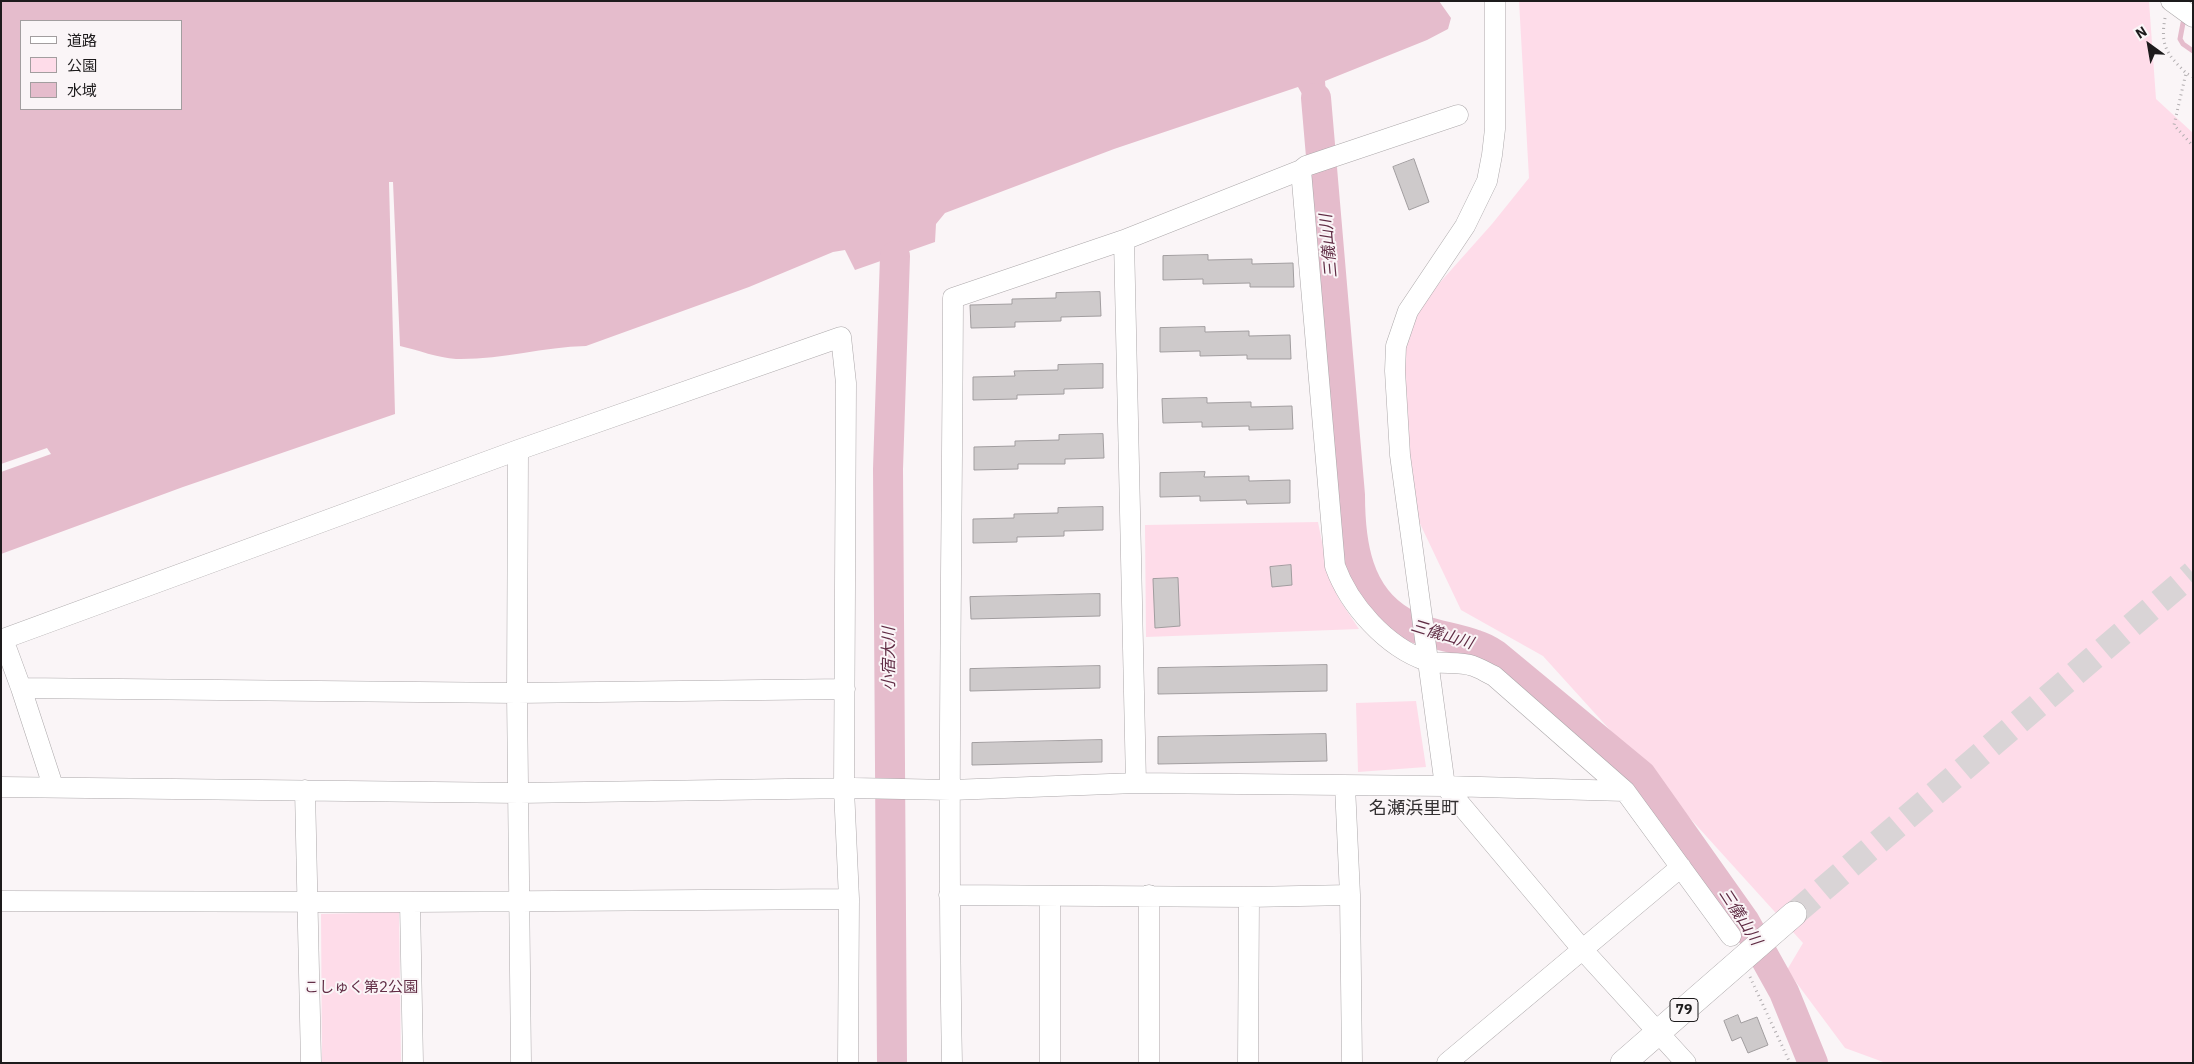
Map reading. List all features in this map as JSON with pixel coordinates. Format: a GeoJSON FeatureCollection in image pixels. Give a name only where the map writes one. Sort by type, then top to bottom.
{"type":"FeatureCollection","features":[{"type":"Feature","properties":{"kind":"main road","name":"79"},"geometry":{"type":"LineString","coordinates":[[1623,1063],[1794,914]]}},
{"type":"Feature","properties":{"kind":"street"},"geometry":{"type":"LineString","coordinates":[[1495,1],[1495,129],[1487,181],[1465,226],[1408,311],[1396,346],[1395,371],[1400,455],[1444,786],[1582,949],[1686,1063]]}},
{"type":"Feature","properties":{"kind":"street"},"geometry":{"type":"LineString","coordinates":[[952,1063],[945,790],[953,298],[1124,240],[1303,168],[1458,115]]}},
{"type":"Feature","properties":{"kind":"street"},"geometry":{"type":"LineString","coordinates":[[1303,168],[1335,566],[1341,583],[1368,621],[1397,645],[1427,657],[1473,665],[1494,676],[1625,791],[1731,936]]}},
{"type":"Feature","properties":{"kind":"street"},"geometry":{"type":"LineString","coordinates":[[1124,240],[1136,783]]}},
{"type":"Feature","properties":{"kind":"street"},"geometry":{"type":"LineString","coordinates":[[52,786],[21,688],[3,639],[518,450],[841,337],[846,383],[845,689],[849,789],[848,1063]]}},
{"type":"Feature","properties":{"kind":"street"},"geometry":{"type":"LineString","coordinates":[[518,450],[517,693],[521,1063]]}},
{"type":"Feature","properties":{"kind":"street"},"geometry":{"type":"LineString","coordinates":[[21,688],[517,693],[845,689]]}},
{"type":"Feature","properties":{"kind":"street"},"geometry":{"type":"LineString","coordinates":[[1,787],[52,786],[519,793],[849,789],[945,790],[1136,783],[1444,786],[1625,791]]}},
{"type":"Feature","properties":{"kind":"street"},"geometry":{"type":"LineString","coordinates":[[1345,786],[1350,895],[1352,1063]]}},
{"type":"Feature","properties":{"kind":"street"},"geometry":{"type":"LineString","coordinates":[[305,790],[311,1063]]}},
{"type":"Feature","properties":{"kind":"street"},"geometry":{"type":"LineString","coordinates":[[1447,1063],[1681,867]]}},
{"type":"Feature","properties":{"kind":"street"},"geometry":{"type":"LineString","coordinates":[[949,895],[1350,895]]}},
{"type":"Feature","properties":{"kind":"street"},"geometry":{"type":"LineString","coordinates":[[1148,1063],[1149,895]]}},
{"type":"Feature","properties":{"kind":"street"},"geometry":{"type":"LineString","coordinates":[[1050,896],[1050,1063]]}},
{"type":"Feature","properties":{"kind":"street"},"geometry":{"type":"LineString","coordinates":[[1248,1063],[1249,896]]}},
{"type":"Feature","properties":{"kind":"street"},"geometry":{"type":"LineString","coordinates":[[1,901],[410,902],[849,899]]}},
{"type":"Feature","properties":{"kind":"street"},"geometry":{"type":"LineString","coordinates":[[410,902],[413,1063]]}},
{"type":"Feature","properties":{"kind":"path"},"geometry":{"type":"LineString","coordinates":[[2177,10],[2162,31],[2165,48],[2168,55],[2186,73],[2193,76]]}},
{"type":"Feature","properties":{"kind":"path"},"geometry":{"type":"LineString","coordinates":[[2186,73],[2174,126],[2193,146]]}},
{"type":"Feature","properties":{"kind":"path"},"geometry":{"type":"LineString","coordinates":[[1743,958],[1790,1063]]}},
{"type":"Feature","properties":{"kind":"green space"},"geometry":{"type":"Polygon","coordinates":[[[1519,1],[2149,1],[2156,99],[2193,133],[2193,1063],[1886,1063],[1845,1048],[1787,970],[1803,943],[1543,656],[1461,610],[1405,492],[1403,324],[1492,224],[1529,178],[1519,1]]]}},
{"type":"Feature","properties":{"kind":"green space"},"geometry":{"type":"Polygon","coordinates":[[[1318,522],[1329,577],[1339,599],[1359,629],[1146,637],[1145,525],[1318,522]]]}},
{"type":"Feature","properties":{"kind":"green space"},"geometry":{"type":"Polygon","coordinates":[[[1416,701],[1426,767],[1358,772],[1356,703],[1416,701]]]}},
{"type":"Feature","properties":{"kind":"green space","name":"こしゅく第2公園"},"geometry":{"type":"Polygon","coordinates":[[[399,912],[401,1063],[322,1063],[321,914],[399,912]]]}},
{"type":"Feature","properties":{"kind":"water"},"geometry":{"type":"Polygon","coordinates":[[[1,1],[1439,1],[1451,18],[1448,29],[1427,40],[1325,81],[1326,95],[1306,101],[1298,87],[1114,149],[945,213],[936,224],[935,242],[855,270],[845,250],[833,252],[749,287],[586,346],[489,358],[456,359],[435,356],[400,346],[393,182],[389,182],[395,414],[183,487],[1,554],[1,472],[51,454],[47,448],[1,464],[1,1]]]}},
{"type":"Feature","properties":{"kind":"building"},"geometry":{"type":"Polygon","coordinates":[[[1414,159],[1429,202],[1409,210],[1393,167],[1414,159]]]}},
{"type":"Feature","properties":{"kind":"building"},"geometry":{"type":"Polygon","coordinates":[[[1208,255],[1208,260],[1252,259],[1252,264],[1293,263],[1294,287],[1250,287],[1250,283],[1203,284],[1203,279],[1163,280],[1163,256],[1208,255]]]}},
{"type":"Feature","properties":{"kind":"building"},"geometry":{"type":"Polygon","coordinates":[[[1100,292],[1101,316],[1061,317],[1061,321],[1015,322],[1015,327],[971,328],[970,305],[1012,304],[1012,299],[1056,298],[1056,293],[1100,292]]]}},
{"type":"Feature","properties":{"kind":"building"},"geometry":{"type":"Polygon","coordinates":[[[1205,327],[1205,332],[1249,331],[1249,336],[1290,335],[1291,359],[1247,359],[1247,355],[1200,356],[1200,351],[1160,352],[1160,328],[1205,327]]]}},
{"type":"Feature","properties":{"kind":"building"},"geometry":{"type":"Polygon","coordinates":[[[1103,364],[1103,388],[1064,389],[1064,394],[1017,395],[1017,399],[973,400],[973,377],[1015,376],[1014,371],[1058,370],[1058,365],[1103,364]]]}},
{"type":"Feature","properties":{"kind":"building"},"geometry":{"type":"Polygon","coordinates":[[[1207,398],[1207,403],[1251,402],[1251,407],[1292,406],[1293,429],[1249,430],[1249,426],[1202,427],[1202,422],[1163,423],[1162,399],[1207,398]]]}},
{"type":"Feature","properties":{"kind":"building"},"geometry":{"type":"Polygon","coordinates":[[[1103,434],[1104,458],[1065,459],[1065,464],[1018,464],[1018,469],[974,470],[974,447],[1015,446],[1015,441],[1059,440],[1059,435],[1103,434]]]}},
{"type":"Feature","properties":{"kind":"building"},"geometry":{"type":"Polygon","coordinates":[[[1205,472],[1204,477],[1249,476],[1249,481],[1290,480],[1290,503],[1247,504],[1246,500],[1200,501],[1200,496],[1160,497],[1160,473],[1205,472]]]}},
{"type":"Feature","properties":{"kind":"building"},"geometry":{"type":"Polygon","coordinates":[[[1103,507],[1103,530],[1064,531],[1064,536],[1017,537],[1017,542],[973,543],[973,519],[1014,518],[1014,514],[1058,513],[1058,508],[1103,507]]]}},
{"type":"Feature","properties":{"kind":"building"},"geometry":{"type":"Polygon","coordinates":[[[1291,565],[1292,585],[1272,587],[1270,567],[1291,565]]]}},
{"type":"Feature","properties":{"kind":"building"},"geometry":{"type":"Polygon","coordinates":[[[1178,578],[1180,626],[1155,628],[1153,579],[1178,578]]]}},
{"type":"Feature","properties":{"kind":"building"},"geometry":{"type":"Polygon","coordinates":[[[1100,594],[1100,616],[971,619],[970,597],[1100,594]]]}},
{"type":"Feature","properties":{"kind":"building"},"geometry":{"type":"Polygon","coordinates":[[[1327,665],[1327,691],[1158,694],[1158,668],[1327,665]]]}},
{"type":"Feature","properties":{"kind":"building"},"geometry":{"type":"Polygon","coordinates":[[[1100,666],[1100,688],[970,691],[970,669],[1100,666]]]}},
{"type":"Feature","properties":{"kind":"building"},"geometry":{"type":"Polygon","coordinates":[[[1326,734],[1327,761],[1158,764],[1158,737],[1326,734]]]}},
{"type":"Feature","properties":{"kind":"building"},"geometry":{"type":"Polygon","coordinates":[[[1102,740],[1102,762],[972,765],[972,743],[1102,740]]]}},
{"type":"Feature","properties":{"kind":"building"},"geometry":{"type":"Polygon","coordinates":[[[1738,1015],[1741,1023],[1757,1017],[1768,1045],[1748,1053],[1741,1037],[1732,1041],[1724,1021],[1738,1015]]]}},
{"type":"Feature","properties":{"kind":"waterway"},"geometry":{"type":"LineString","coordinates":[[2187,17],[2183,23],[2180,39],[2183,44],[2193,51]]}},
{"type":"Feature","properties":{"kind":"waterway","name":"三儀山川"},"geometry":{"type":"LineString","coordinates":[[1316,98],[1350,513],[1359,567],[1366,583],[1375,598],[1403,622],[1420,630],[1479,646],[1496,655],[1641,775],[1745,922],[1784,992],[1813,1063]]}},
{"type":"Feature","properties":{"kind":"waterway","name":"小宿大川"},"geometry":{"type":"LineString","coordinates":[[892,1063],[888,469],[895,256]]}},
{"type":"Feature","properties":{"kind":"tunnel"},"geometry":{"type":"LineString","coordinates":[[1794,914],[2193,573]]}},
{"type":"Feature","properties":{"kind":"district","name":"名瀬浜里町"},"geometry":{"type":"Point","coordinates":[1414,809]}}]}
